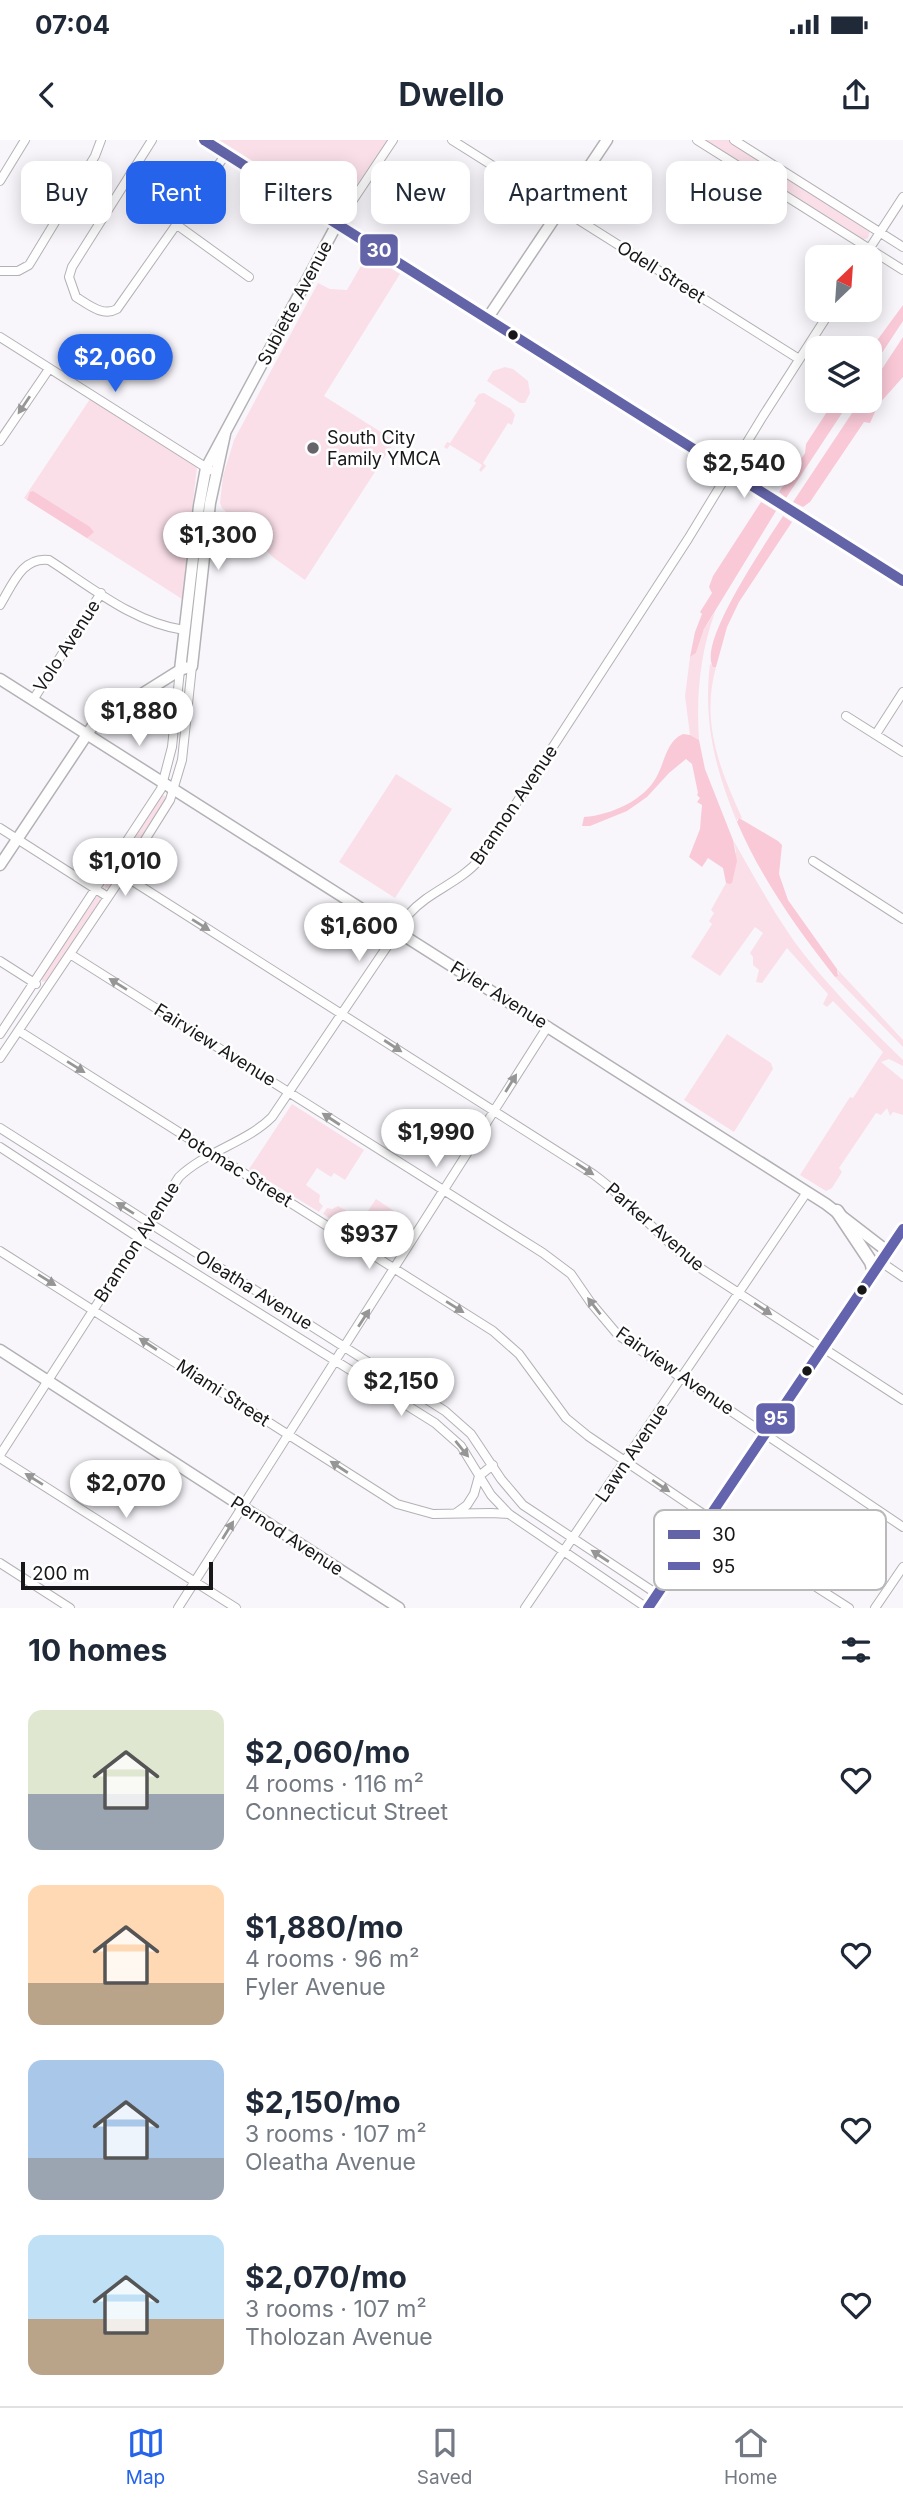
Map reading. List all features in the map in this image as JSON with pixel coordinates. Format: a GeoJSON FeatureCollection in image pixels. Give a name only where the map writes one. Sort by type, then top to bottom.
{"type":"FeatureCollection","features":[{"type":"Feature","properties":{"kind":"main road"},"geometry":{"type":"LineString","coordinates":[[837,1211],[871,1262],[881,1262]]}},
{"type":"Feature","properties":{"kind":"main road"},"geometry":{"type":"LineString","coordinates":[[714,1510],[903,1229]]}},
{"type":"Feature","properties":{"kind":"street"},"geometry":{"type":"LineString","coordinates":[[0,181],[25,140]]}},
{"type":"Feature","properties":{"kind":"street"},"geometry":{"type":"LineString","coordinates":[[0,271],[21,269],[29,265],[95,156],[101,140]]}},
{"type":"Feature","properties":{"kind":"street"},"geometry":{"type":"LineString","coordinates":[[152,140],[69,277],[76,297],[100,311],[110,313],[126,298],[226,154]]}},
{"type":"Feature","properties":{"kind":"street"},"geometry":{"type":"LineString","coordinates":[[204,140],[240,163]]}},
{"type":"Feature","properties":{"kind":"street","name":"Sublette Avenue"},"geometry":{"type":"LineString","coordinates":[[357,194],[393,140]]}},
{"type":"Feature","properties":{"kind":"street","name":"Odell Street"},"geometry":{"type":"LineString","coordinates":[[452,140],[485,161]]}},
{"type":"Feature","properties":{"kind":"street"},"geometry":{"type":"LineString","coordinates":[[593,161],[607,140]]}},
{"type":"Feature","properties":{"kind":"street"},"geometry":{"type":"LineString","coordinates":[[697,140],[855,245]]}},
{"type":"Feature","properties":{"kind":"street"},"geometry":{"type":"LineString","coordinates":[[734,140],[903,247]]}},
{"type":"Feature","properties":{"kind":"street"},"geometry":{"type":"LineString","coordinates":[[872,245],[903,197]]}},
{"type":"Feature","properties":{"kind":"street"},"geometry":{"type":"LineString","coordinates":[[337,224],[903,581]]}},
{"type":"Feature","properties":{"kind":"street","name":"Sublette Avenue"},"geometry":{"type":"LineString","coordinates":[[0,1034],[147,812],[164,782],[172,747],[199,506],[225,435],[337,224]]}},
{"type":"Feature","properties":{"kind":"street"},"geometry":{"type":"LineString","coordinates":[[487,319],[551,224]]}},
{"type":"Feature","properties":{"kind":"street","name":"Odell Street"},"geometry":{"type":"LineString","coordinates":[[585,224],[799,359]]}},
{"type":"Feature","properties":{"kind":"street"},"geometry":{"type":"LineString","coordinates":[[177,225],[249,277]]}},
{"type":"Feature","properties":{"kind":"street"},"geometry":{"type":"LineString","coordinates":[[882,260],[903,270]]}},
{"type":"Feature","properties":{"kind":"street","name":"Brannon Avenue"},"geometry":{"type":"LineString","coordinates":[[0,1456],[179,1177],[212,1153],[263,1126],[290,1092],[397,931],[420,903],[465,874],[480,859],[730,472],[823,322]]}},
{"type":"Feature","properties":{"kind":"street"},"geometry":{"type":"LineString","coordinates":[[0,337],[211,471]]}},
{"type":"Feature","properties":{"kind":"street"},"geometry":{"type":"LineString","coordinates":[[0,441],[49,369]]}},
{"type":"Feature","properties":{"kind":"street","name":"Sublette Avenue"},"geometry":{"type":"LineString","coordinates":[[0,1058],[123,875],[174,789],[182,760],[211,471]]}},
{"type":"Feature","properties":{"kind":"street"},"geometry":{"type":"LineString","coordinates":[[0,605],[27,563],[49,559],[143,619],[164,627],[184,629]]}},
{"type":"Feature","properties":{"kind":"street","name":"Volo Avenue"},"geometry":{"type":"LineString","coordinates":[[33,700],[101,593]]}},
{"type":"Feature","properties":{"kind":"street"},"geometry":{"type":"LineString","coordinates":[[0,865],[87,733],[98,721],[180,670],[192,666]]}},
{"type":"Feature","properties":{"kind":"street","name":"Fyler Avenue"},"geometry":{"type":"LineString","coordinates":[[0,679],[837,1211],[881,1262],[903,1276]]}},
{"type":"Feature","properties":{"kind":"street"},"geometry":{"type":"LineString","coordinates":[[876,734],[903,692]]}},
{"type":"Feature","properties":{"kind":"street"},"geometry":{"type":"LineString","coordinates":[[846,716],[903,752]]}},
{"type":"Feature","properties":{"kind":"street"},"geometry":{"type":"LineString","coordinates":[[0,828],[108,897]]}},
{"type":"Feature","properties":{"kind":"street"},"geometry":{"type":"LineString","coordinates":[[813,861],[903,919]]}},
{"type":"Feature","properties":{"kind":"street","name":"Parker Avenue"},"geometry":{"type":"LineString","coordinates":[[123,875],[593,1174],[619,1193],[674,1247],[739,1293],[903,1400]]}},
{"type":"Feature","properties":{"kind":"street","name":"Fairview Avenue"},"geometry":{"type":"LineString","coordinates":[[70,954],[543,1253],[571,1274],[618,1335],[878,1510]]}},
{"type":"Feature","properties":{"kind":"street"},"geometry":{"type":"LineString","coordinates":[[0,961],[45,990]]}},
{"type":"Feature","properties":{"kind":"street"},"geometry":{"type":"LineString","coordinates":[[178,1608],[548,1026]]}},
{"type":"Feature","properties":{"kind":"street","name":"Potomac Street"},"geometry":{"type":"LineString","coordinates":[[19,1031],[493,1331],[519,1354],[566,1418],[697,1510]]}},
{"type":"Feature","properties":{"kind":"street","name":"Oleatha Avenue"},"geometry":{"type":"LineString","coordinates":[[0,1128],[460,1422],[482,1448],[512,1495],[574,1539],[653,1603]]}},
{"type":"Feature","properties":{"kind":"street","name":"Oleatha Avenue"},"geometry":{"type":"LineString","coordinates":[[0,1147],[139,1238],[435,1423],[461,1446],[491,1495],[509,1514],[564,1553],[653,1603]]}},
{"type":"Feature","properties":{"kind":"street","name":"Lawn Avenue"},"geometry":{"type":"LineString","coordinates":[[526,1608],[807,1192]]}},
{"type":"Feature","properties":{"kind":"street","name":"Miami Street"},"geometry":{"type":"LineString","coordinates":[[0,1251],[397,1504],[433,1514],[509,1514]]}},
{"type":"Feature","properties":{"kind":"street","name":"Pernod Avenue"},"geometry":{"type":"LineString","coordinates":[[0,1350],[399,1608]]}},
{"type":"Feature","properties":{"kind":"street"},"geometry":{"type":"LineString","coordinates":[[0,1456],[236,1608]]}},
{"type":"Feature","properties":{"kind":"street"},"geometry":{"type":"LineString","coordinates":[[453,1515],[471,1499],[479,1476],[493,1465]]}},
{"type":"Feature","properties":{"kind":"street","name":"Fairview Avenue"},"geometry":{"type":"LineString","coordinates":[[886,1515],[903,1527]]}},
{"type":"Feature","properties":{"kind":"street"},"geometry":{"type":"LineString","coordinates":[[0,1563],[70,1608]]}},
{"type":"Feature","properties":{"kind":"street"},"geometry":{"type":"LineString","coordinates":[[875,1608],[903,1567]]}},
{"type":"Feature","properties":{"kind":"street","name":"Potomac Street"},"geometry":{"type":"LineString","coordinates":[[821,1590],[849,1608]]}},
{"type":"Feature","properties":{"kind":"shaded area"},"geometry":{"type":"Polygon","coordinates":[[[214,140],[388,140],[357,184],[357,161],[247,161],[214,140]]]}},
{"type":"Feature","properties":{"kind":"shaded area"},"geometry":{"type":"Polygon","coordinates":[[[704,140],[729,140],[762,161],[737,161],[704,140]]]}},
{"type":"Feature","properties":{"kind":"shaded area"},"geometry":{"type":"Polygon","coordinates":[[[787,177],[868,229],[868,238],[861,240],[787,193],[787,177]]]}},
{"type":"Feature","properties":{"kind":"shaded area"},"geometry":{"type":"Polygon","coordinates":[[[359,249],[400,274],[324,396],[395,441],[305,580],[274,558],[222,508],[220,503],[223,476],[234,440],[318,283],[330,289],[347,290],[366,257],[357,252],[359,249]]]}},
{"type":"Feature","properties":{"kind":"shaded area"},"geometry":{"type":"Polygon","coordinates":[[[903,305],[903,321],[882,353],[880,336],[903,305]]]}},
{"type":"Feature","properties":{"kind":"shaded area"},"geometry":{"type":"Polygon","coordinates":[[[903,337],[903,377],[882,401],[882,369],[903,337]]]}},
{"type":"Feature","properties":{"kind":"shaded area"},"geometry":{"type":"Polygon","coordinates":[[[505,367],[513,369],[528,381],[530,393],[525,403],[520,403],[487,381],[493,371],[505,367]]]}},
{"type":"Feature","properties":{"kind":"shaded area"},"geometry":{"type":"Polygon","coordinates":[[[484,393],[511,409],[515,415],[512,425],[508,423],[483,463],[486,466],[481,472],[479,470],[482,465],[450,445],[447,449],[444,447],[447,442],[450,443],[479,394],[484,393]]]}},
{"type":"Feature","properties":{"kind":"shaded area"},"geometry":{"type":"Polygon","coordinates":[[[90,399],[197,467],[182,599],[24,498],[90,399]]]}},
{"type":"Feature","properties":{"kind":"shaded area"},"geometry":{"type":"Polygon","coordinates":[[[826,413],[842,413],[786,498],[779,492],[805,453],[806,444],[826,413]]]}},
{"type":"Feature","properties":{"kind":"shaded area"},"geometry":{"type":"Polygon","coordinates":[[[852,413],[874,413],[870,423],[864,422],[810,502],[803,507],[793,502],[852,413]]]}},
{"type":"Feature","properties":{"kind":"shaded area"},"geometry":{"type":"Polygon","coordinates":[[[33,491],[94,532],[87,538],[27,500],[33,491]]]}},
{"type":"Feature","properties":{"kind":"shaded area"},"geometry":{"type":"Polygon","coordinates":[[[761,502],[776,511],[704,629],[696,653],[690,657],[702,614],[700,612],[712,593],[709,587],[713,576],[761,502]]]}},
{"type":"Feature","properties":{"kind":"shaded area"},"geometry":{"type":"Polygon","coordinates":[[[783,516],[792,522],[739,602],[727,627],[716,667],[713,667],[711,654],[724,615],[783,516]]]}},
{"type":"Feature","properties":{"kind":"shaded area"},"geometry":{"type":"Polygon","coordinates":[[[715,612],[700,675],[699,740],[690,735],[685,696],[690,657],[696,653],[704,629],[715,612]]]}},
{"type":"Feature","properties":{"kind":"shaded area"},"geometry":{"type":"Polygon","coordinates":[[[710,664],[716,667],[710,707],[715,744],[726,781],[742,818],[737,819],[737,822],[713,744],[708,705],[710,664]]]}},
{"type":"Feature","properties":{"kind":"shaded area"},"geometry":{"type":"Polygon","coordinates":[[[683,734],[699,740],[705,769],[733,840],[737,861],[732,883],[729,884],[726,883],[723,868],[708,858],[702,867],[689,857],[700,829],[702,805],[697,802],[700,798],[697,795],[692,764],[686,759],[647,797],[627,811],[590,826],[582,826],[584,817],[616,809],[645,791],[658,774],[673,741],[683,734]]]}},
{"type":"Feature","properties":{"kind":"shaded area"},"geometry":{"type":"Polygon","coordinates":[[[396,774],[452,809],[395,898],[339,862],[396,774]]]}},
{"type":"Feature","properties":{"kind":"shaded area"},"geometry":{"type":"Polygon","coordinates":[[[162,795],[167,797],[160,811],[105,889],[106,883],[162,795]]]}},
{"type":"Feature","properties":{"kind":"shaded area"},"geometry":{"type":"Polygon","coordinates":[[[739,818],[782,845],[779,874],[788,900],[837,969],[838,976],[835,977],[821,959],[781,902],[747,843],[737,822],[739,818]]]}},
{"type":"Feature","properties":{"kind":"shaded area"},"geometry":{"type":"Polygon","coordinates":[[[733,840],[806,957],[846,1003],[903,1060],[903,1066],[889,1059],[881,1062],[903,1080],[903,1115],[893,1112],[890,1116],[887,1108],[881,1115],[876,1113],[839,1168],[842,1172],[832,1188],[826,1191],[800,1175],[850,1097],[853,1098],[883,1052],[833,1001],[827,1007],[823,1004],[828,994],[787,948],[762,983],[756,982],[759,970],[753,965],[750,953],[763,933],[755,927],[720,976],[691,957],[712,924],[709,921],[714,913],[711,910],[726,883],[729,884],[736,851],[733,840]]]}},
{"type":"Feature","properties":{"kind":"shaded area"},"geometry":{"type":"Polygon","coordinates":[[[97,896],[100,901],[46,981],[42,982],[42,977],[97,896]]]}},
{"type":"Feature","properties":{"kind":"shaded area"},"geometry":{"type":"Polygon","coordinates":[[[837,969],[903,1040],[903,1047],[835,977],[839,974],[837,969]]]}},
{"type":"Feature","properties":{"kind":"shaded area"},"geometry":{"type":"Polygon","coordinates":[[[727,1034],[771,1063],[773,1069],[734,1132],[684,1100],[727,1034]]]}},
{"type":"Feature","properties":{"kind":"shaded area"},"geometry":{"type":"Polygon","coordinates":[[[292,1104],[364,1150],[345,1180],[334,1173],[331,1177],[317,1168],[306,1185],[320,1195],[319,1202],[323,1206],[319,1212],[249,1169],[292,1104]]]}},
{"type":"Feature","properties":{"kind":"shaded area"},"geometry":{"type":"Polygon","coordinates":[[[376,1199],[409,1221],[386,1255],[323,1214],[327,1208],[338,1206],[352,1214],[350,1217],[360,1223],[376,1199]]]}},
{"type":"Feature","properties":{"kind":"transit line","name":"30"},"geometry":{"type":"LineString","coordinates":[[204,140],[903,581]]}},
{"type":"Feature","properties":{"kind":"transit line","name":"95"},"geometry":{"type":"LineString","coordinates":[[714,1510],[903,1229]]}},
{"type":"Feature","properties":{"kind":"transit line","name":"95"},"geometry":{"type":"LineString","coordinates":[[648,1608],[660,1590]]}},
{"type":"Feature","properties":{"kind":"place","name":"South City Family YMCA"},"geometry":{"type":"Point","coordinates":[313,448]}}]}
